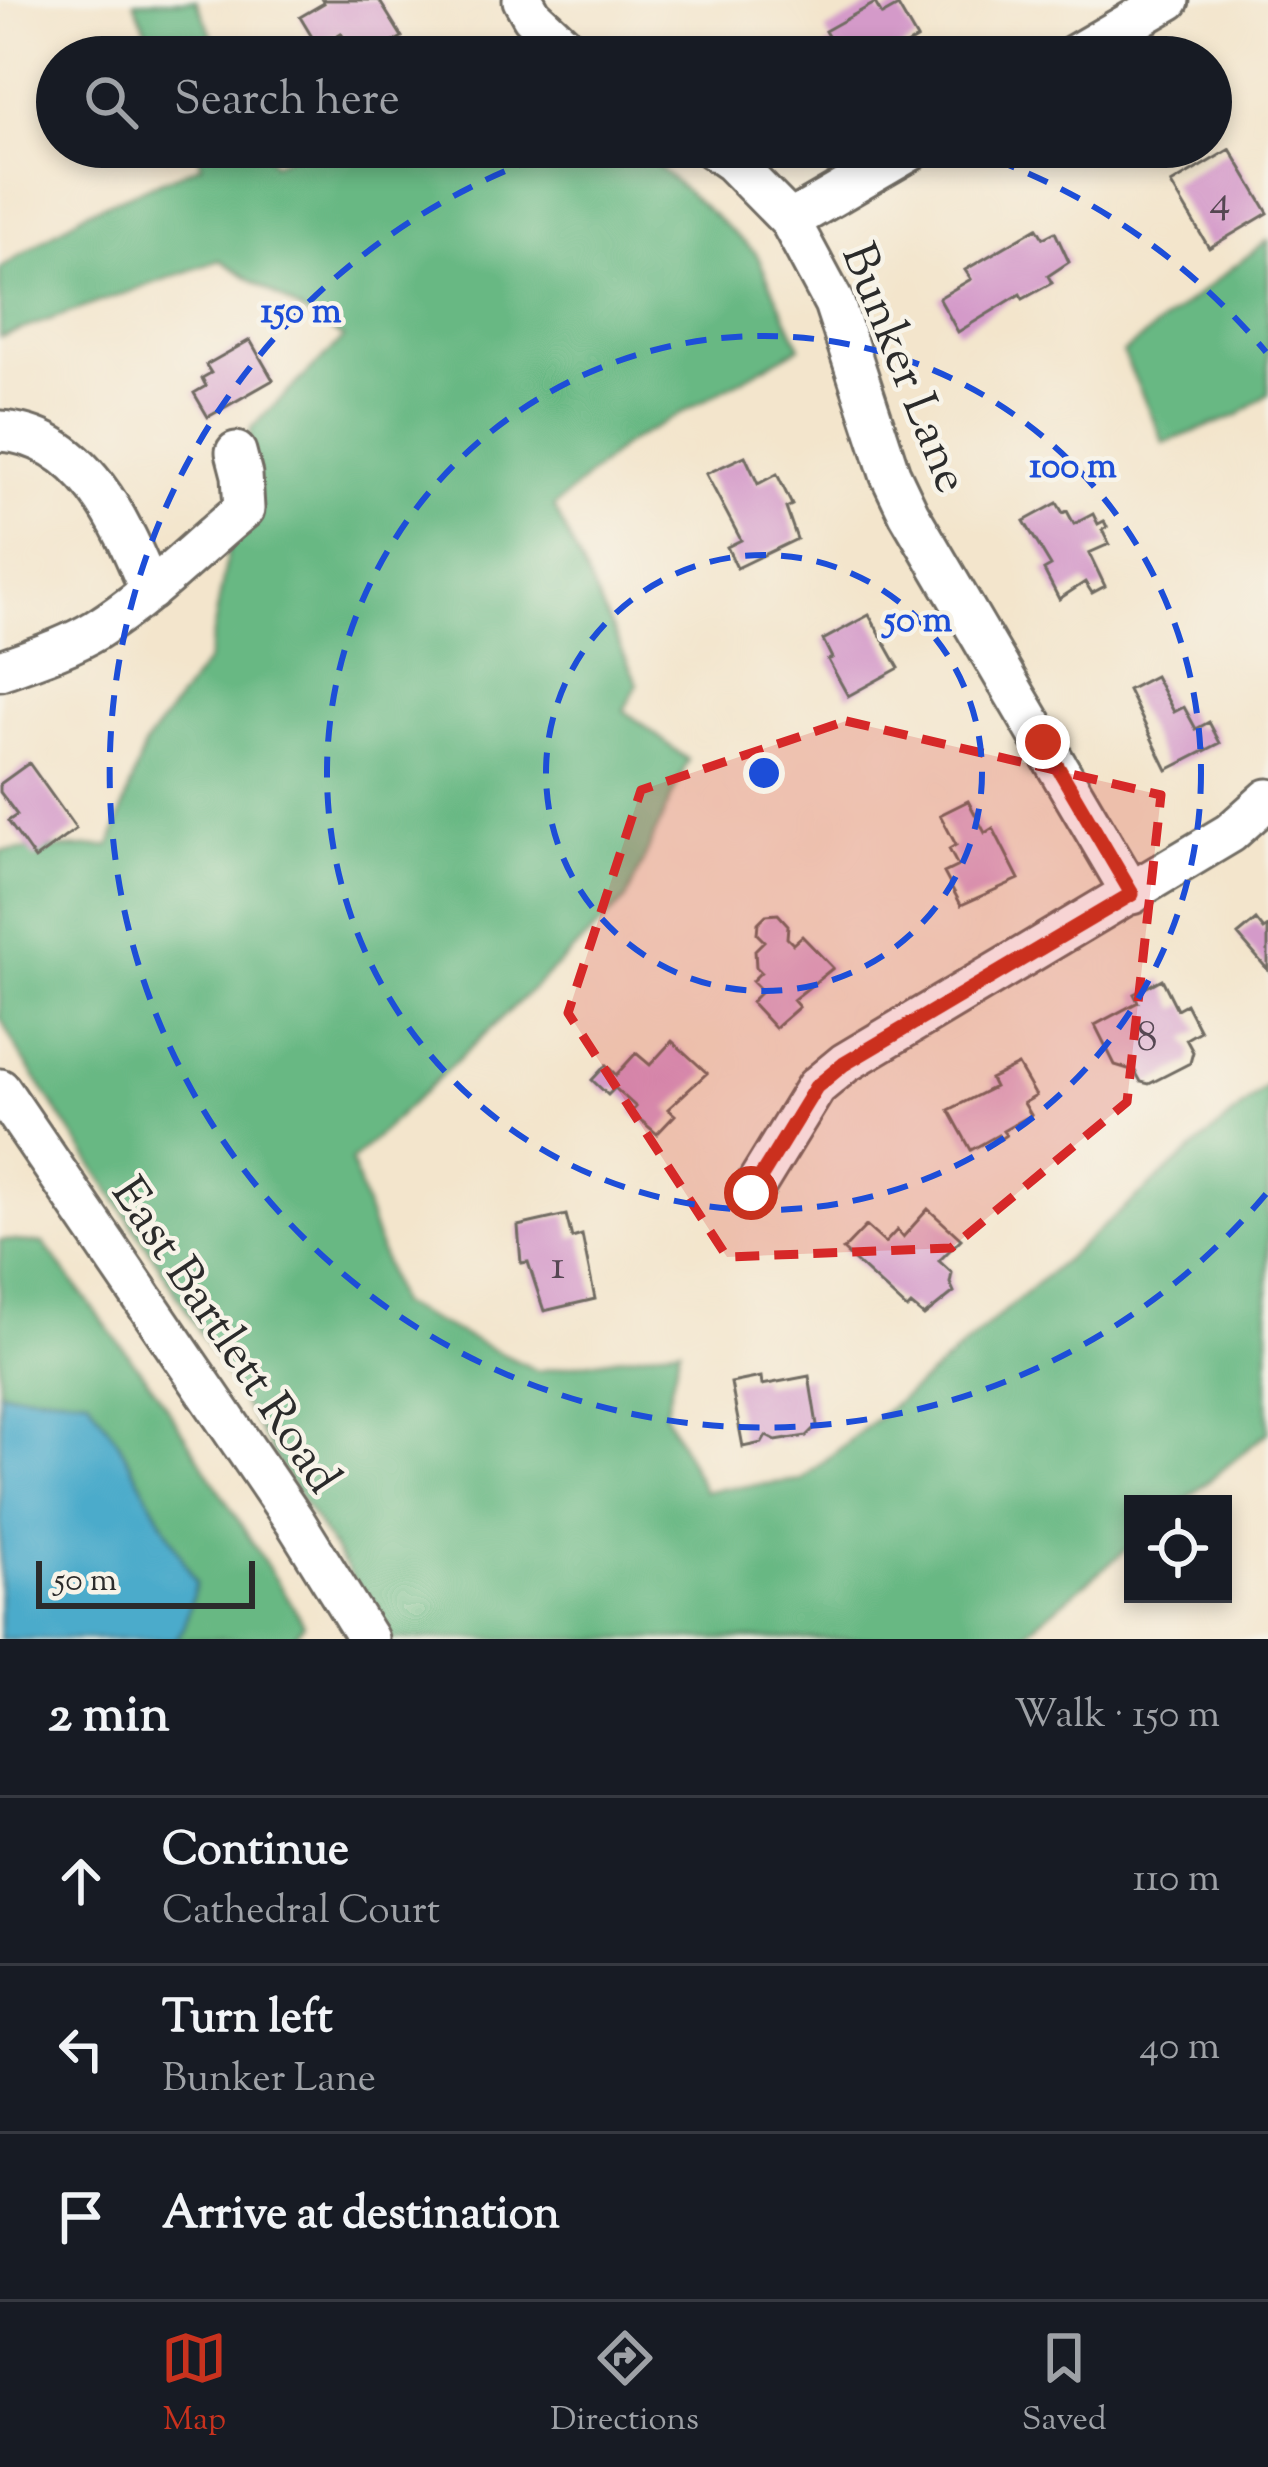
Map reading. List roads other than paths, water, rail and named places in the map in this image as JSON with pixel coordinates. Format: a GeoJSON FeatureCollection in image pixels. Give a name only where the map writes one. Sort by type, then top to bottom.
{"type":"FeatureCollection","features":[{"type":"Feature","properties":{"kind":"street"},"geometry":{"type":"LineString","coordinates":[[523,0],[553,36]]}},
{"type":"Feature","properties":{"kind":"street"},"geometry":{"type":"LineString","coordinates":[[1107,36],[1169,0]]}},
{"type":"Feature","properties":{"kind":"street","name":"Bunker Lane"},"geometry":{"type":"LineString","coordinates":[[738,168],[790,220],[834,303],[890,474],[909,514],[1132,894]]}},
{"type":"Feature","properties":{"kind":"street"},"geometry":{"type":"LineString","coordinates":[[790,220],[880,168]]}},
{"type":"Feature","properties":{"kind":"street"},"geometry":{"type":"LineString","coordinates":[[0,431],[26,434],[57,448],[81,469],[108,504],[150,591]]}},
{"type":"Feature","properties":{"kind":"street"},"geometry":{"type":"LineString","coordinates":[[0,670],[52,653],[96,630],[150,591],[244,509],[236,452]]}},
{"type":"Feature","properties":{"kind":"street"},"geometry":{"type":"LineString","coordinates":[[751,1193],[816,1087],[844,1064],[1230,833],[1268,799]]}},
{"type":"Feature","properties":{"kind":"street","name":"East Bartlett Road"},"geometry":{"type":"LineString","coordinates":[[0,1089],[296,1522],[368,1639]]}},
{"type":"Feature","properties":{"kind":"water"},"geometry":{"type":"Polygon","coordinates":[[[0,1392],[88,1398],[119,1443],[196,1583],[184,1627],[175,1639],[0,1639],[0,1392]]]}}]}
